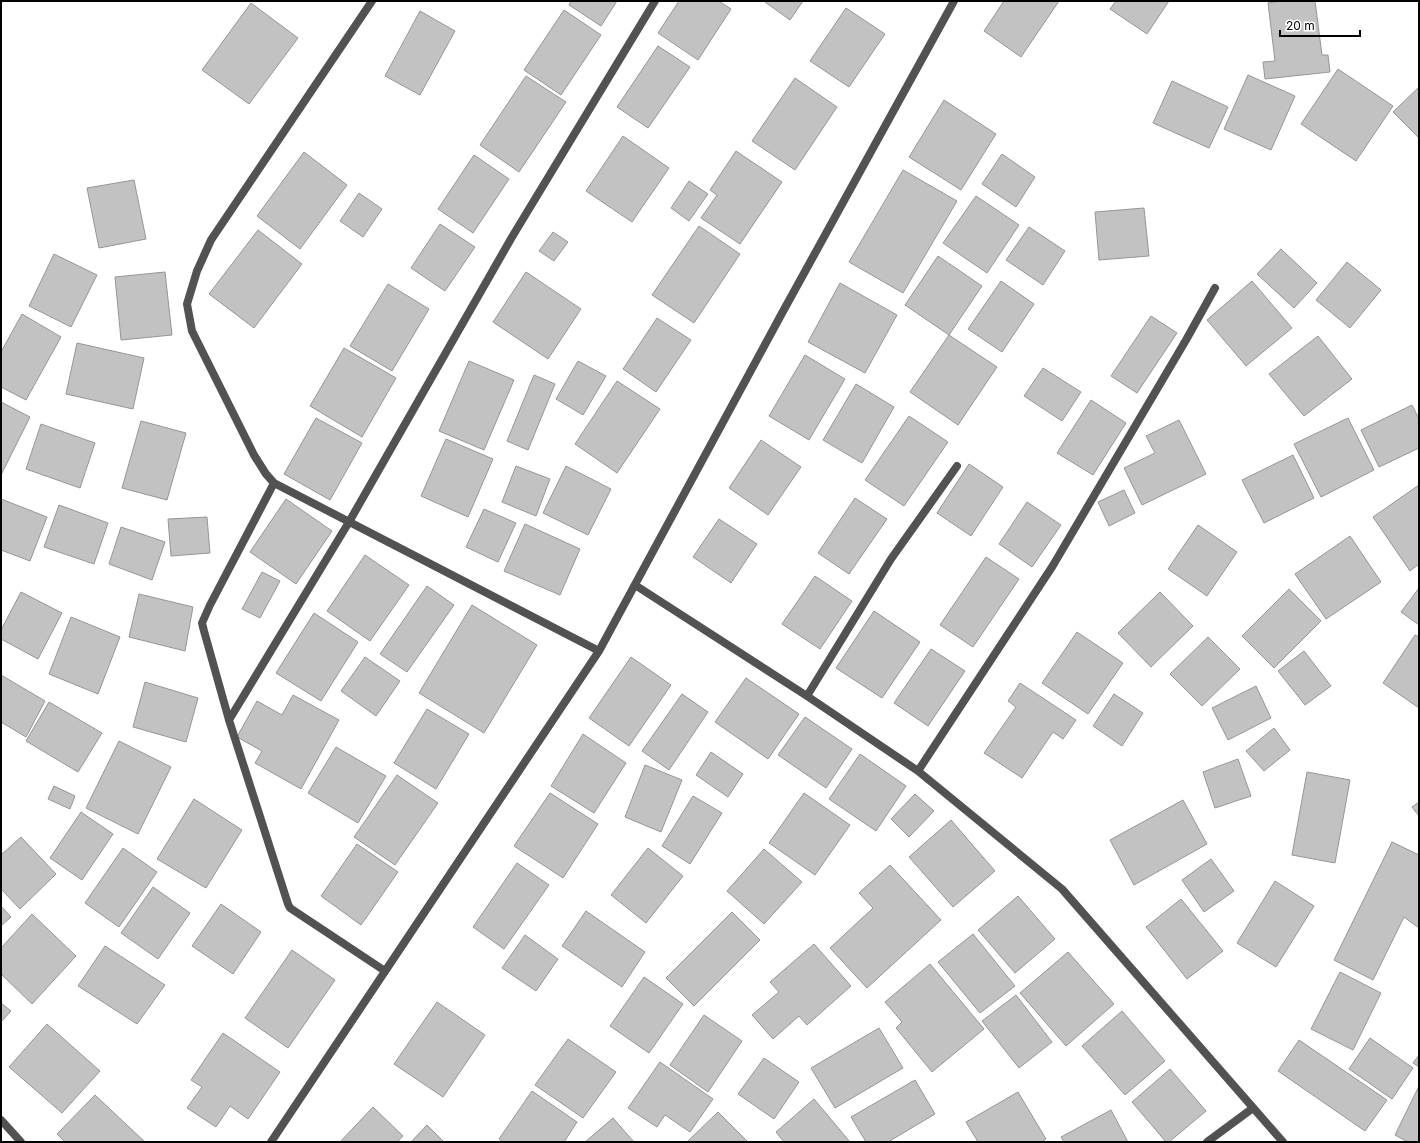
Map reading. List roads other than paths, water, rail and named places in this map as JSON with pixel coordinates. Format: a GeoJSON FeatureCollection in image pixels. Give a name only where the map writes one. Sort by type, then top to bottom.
{"type":"FeatureCollection","features":[{"type":"Feature","properties":{"kind":"street"},"geometry":{"type":"LineString","coordinates":[[372,1],[211,240],[197,271],[187,304],[192,331],[254,455],[266,474],[274,483],[598,651]]}},
{"type":"Feature","properties":{"kind":"street"},"geometry":{"type":"LineString","coordinates":[[229,720],[349,522],[512,237],[655,1]]}},
{"type":"Feature","properties":{"kind":"street"},"geometry":{"type":"LineString","coordinates":[[271,1142],[598,651],[954,1]]}},
{"type":"Feature","properties":{"kind":"street"},"geometry":{"type":"LineString","coordinates":[[918,771],[1052,566],[1216,288]]}},
{"type":"Feature","properties":{"kind":"street"},"geometry":{"type":"LineString","coordinates":[[807,696],[891,559],[957,466]]}},
{"type":"Feature","properties":{"kind":"street"},"geometry":{"type":"LineString","coordinates":[[274,483],[202,623],[229,720],[288,904],[294,911],[385,971]]}},
{"type":"Feature","properties":{"kind":"street"},"geometry":{"type":"LineString","coordinates":[[635,585],[807,696],[918,771],[1062,889],[1283,1142]]}},
{"type":"Feature","properties":{"kind":"street"},"geometry":{"type":"LineString","coordinates":[[1207,1142],[1253,1108]]}},
{"type":"Feature","properties":{"kind":"street"},"geometry":{"type":"LineString","coordinates":[[1,1120],[20,1142]]}}]}
